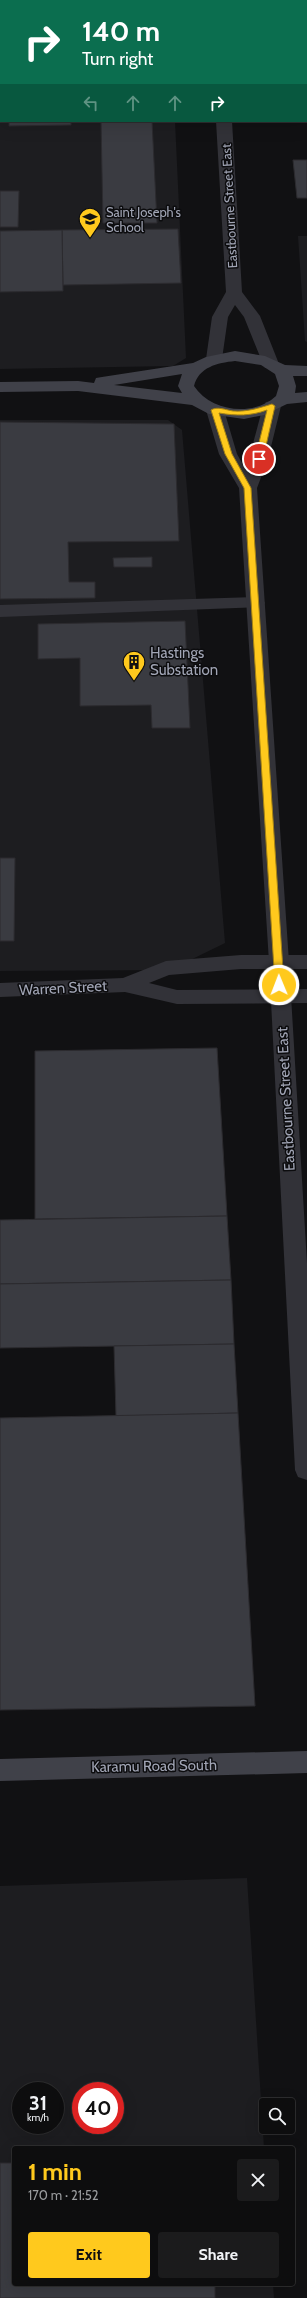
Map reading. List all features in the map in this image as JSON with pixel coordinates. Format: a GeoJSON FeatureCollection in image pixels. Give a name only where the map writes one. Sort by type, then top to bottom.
{"type":"FeatureCollection","features":[{"type":"Feature","properties":{"kind":"main road"},"geometry":{"type":"LineString","coordinates":[[78,386],[196,367],[214,359],[235,356],[262,360],[276,367],[307,371]]}},
{"type":"Feature","properties":{"kind":"main road"},"geometry":{"type":"LineString","coordinates":[[194,400],[186,386],[187,379],[196,367]]}},
{"type":"Feature","properties":{"kind":"main road"},"geometry":{"type":"LineString","coordinates":[[276,367],[287,380],[288,385],[288,390],[277,403]]}},
{"type":"Feature","properties":{"kind":"main road"},"geometry":{"type":"LineString","coordinates":[[0,387],[78,386],[194,400],[215,410],[235,413],[255,412],[277,403],[307,397]]}},
{"type":"Feature","properties":{"kind":"main road","name":"Karamu Road South"},"geometry":{"type":"LineString","coordinates":[[0,1770],[307,1762]]}},
{"type":"Feature","properties":{"kind":"street","name":"Eastbourne Street East"},"geometry":{"type":"LineString","coordinates":[[224,122],[234,292]]}},
{"type":"Feature","properties":{"kind":"street"},"geometry":{"type":"LineString","coordinates":[[214,359],[220,317],[234,292],[252,316],[276,367]]}},
{"type":"Feature","properties":{"kind":"street","name":"Eastbourne Street East"},"geometry":{"type":"LineString","coordinates":[[277,403],[248,488],[279,962],[307,1470]]}},
{"type":"Feature","properties":{"kind":"street","name":"Eastbourne Street East"},"geometry":{"type":"LineString","coordinates":[[215,410],[228,454],[248,488]]}},
{"type":"Feature","properties":{"kind":"street"},"geometry":{"type":"LineString","coordinates":[[0,611],[256,604]]}},
{"type":"Feature","properties":{"kind":"street","name":"Warren Street"},"geometry":{"type":"LineString","coordinates":[[125,985],[166,968],[307,962]]}},
{"type":"Feature","properties":{"kind":"street","name":"Warren Street"},"geometry":{"type":"LineString","coordinates":[[0,990],[125,985],[177,998],[307,996]]}},
{"type":"Feature","properties":{"kind":"shaded area","name":"Saint Joseph's School"},"geometry":{"type":"Polygon","coordinates":[[[0,122],[175,122],[186,358],[173,366],[0,369],[0,122]]]}},
{"type":"Feature","properties":{"kind":"shaded area"},"geometry":{"type":"Polygon","coordinates":[[[298,236],[307,236],[307,342],[305,341],[298,236]]]}},
{"type":"Feature","properties":{"kind":"shaded area"},"geometry":{"type":"Polygon","coordinates":[[[0,420],[168,420],[182,430],[225,943],[170,970],[0,971],[0,420]]]}},
{"type":"Feature","properties":{"kind":"shaded area"},"geometry":{"type":"Polygon","coordinates":[[[247,1878],[261,2098],[259,2098],[259,2134],[263,2134],[264,2146],[12,2146],[12,2286],[273,2286],[274,2298],[0,2298],[0,1886],[247,1878]]]}},
{"type":"Feature","properties":{"kind":"building"},"geometry":{"type":"Polygon","coordinates":[[[9,122],[71,122],[71,125],[9,126],[9,122]]]}},
{"type":"Feature","properties":{"kind":"building"},"geometry":{"type":"Polygon","coordinates":[[[101,122],[152,122],[157,223],[103,223],[101,122]]]}},
{"type":"Feature","properties":{"kind":"building"},"geometry":{"type":"Polygon","coordinates":[[[293,160],[307,160],[307,198],[297,198],[293,160]]]}},
{"type":"Feature","properties":{"kind":"building"},"geometry":{"type":"Polygon","coordinates":[[[0,191],[19,191],[18,227],[0,227],[0,191]]]}},
{"type":"Feature","properties":{"kind":"building"},"geometry":{"type":"Polygon","coordinates":[[[178,229],[181,283],[63,285],[62,230],[178,229]]]}},
{"type":"Feature","properties":{"kind":"building"},"geometry":{"type":"Polygon","coordinates":[[[62,230],[63,291],[0,292],[0,231],[62,230]]]}},
{"type":"Feature","properties":{"kind":"building"},"geometry":{"type":"Polygon","coordinates":[[[0,422],[174,424],[179,541],[68,542],[69,582],[95,582],[95,598],[0,599],[0,422]]]}},
{"type":"Feature","properties":{"kind":"building"},"geometry":{"type":"Polygon","coordinates":[[[152,557],[152,567],[114,567],[113,558],[152,557]]]}},
{"type":"Feature","properties":{"kind":"building","name":"Hastings Substation"},"geometry":{"type":"Polygon","coordinates":[[[185,621],[190,728],[152,728],[151,705],[80,706],[80,658],[38,659],[38,624],[185,621]]]}},
{"type":"Feature","properties":{"kind":"building"},"geometry":{"type":"Polygon","coordinates":[[[0,858],[15,858],[14,941],[0,941],[0,858]]]}},
{"type":"Feature","properties":{"kind":"building"},"geometry":{"type":"Polygon","coordinates":[[[217,1048],[227,1216],[35,1219],[35,1051],[217,1048]]]}},
{"type":"Feature","properties":{"kind":"building"},"geometry":{"type":"Polygon","coordinates":[[[227,1216],[231,1280],[0,1284],[0,1220],[227,1216]]]}},
{"type":"Feature","properties":{"kind":"building"},"geometry":{"type":"Polygon","coordinates":[[[231,1280],[234,1344],[0,1348],[0,1284],[231,1280]]]}},
{"type":"Feature","properties":{"kind":"building"},"geometry":{"type":"Polygon","coordinates":[[[234,1344],[238,1413],[116,1416],[114,1346],[234,1344]]]}},
{"type":"Feature","properties":{"kind":"building"},"geometry":{"type":"Polygon","coordinates":[[[238,1413],[255,1706],[0,1710],[0,1418],[238,1413]]]}},
{"type":"Feature","properties":{"kind":"building"},"geometry":{"type":"Polygon","coordinates":[[[0,2163],[12,2163],[12,2286],[215,2286],[215,2298],[0,2298],[0,2163]]]}},
{"type":"Feature","properties":{"kind":"place","name":"Saint Joseph's School"},"geometry":{"type":"Point","coordinates":[90,238]}},
{"type":"Feature","properties":{"kind":"place","name":"Hastings Substation"},"geometry":{"type":"Point","coordinates":[134,682]}},
{"type":"Feature","properties":{"kind":"route"},"geometry":{"type":"LineString","coordinates":[[259,459],[272,406],[255,412],[235,413],[215,410],[228,454],[248,488],[279,962],[279,985]]}}]}
